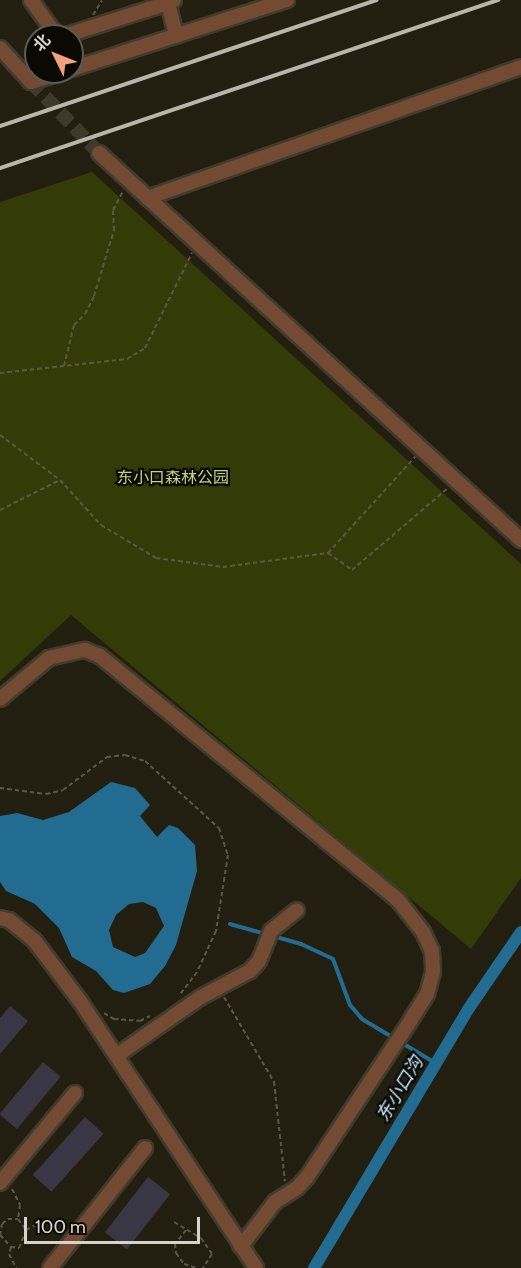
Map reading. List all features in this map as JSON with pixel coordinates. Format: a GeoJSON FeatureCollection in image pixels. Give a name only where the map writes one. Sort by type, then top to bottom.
{"type":"FeatureCollection","features":[{"type":"Feature","properties":{"kind":"street"},"geometry":{"type":"LineString","coordinates":[[31,0],[48,24]]}},
{"type":"Feature","properties":{"kind":"street"},"geometry":{"type":"LineString","coordinates":[[84,65],[287,0]]}},
{"type":"Feature","properties":{"kind":"street"},"geometry":{"type":"LineString","coordinates":[[84,29],[171,1],[176,36]]}},
{"type":"Feature","properties":{"kind":"street"},"geometry":{"type":"LineString","coordinates":[[0,48],[24,74]]}},
{"type":"Feature","properties":{"kind":"street"},"geometry":{"type":"LineString","coordinates":[[147,198],[521,67]]}},
{"type":"Feature","properties":{"kind":"street"},"geometry":{"type":"LineString","coordinates":[[99,153],[521,540]]}},
{"type":"Feature","properties":{"kind":"street"},"geometry":{"type":"LineString","coordinates":[[0,699],[49,658],[85,650],[100,656],[398,900],[423,932],[432,951],[433,972],[427,994],[307,1177],[297,1188],[286,1193],[241,1246]]}},
{"type":"Feature","properties":{"kind":"street"},"geometry":{"type":"LineString","coordinates":[[116,1056],[201,997],[220,989],[250,971],[259,961],[269,936],[297,910]]}},
{"type":"Feature","properties":{"kind":"street"},"geometry":{"type":"LineString","coordinates":[[0,918],[9,920],[34,940],[80,1001],[256,1268]]}},
{"type":"Feature","properties":{"kind":"street"},"geometry":{"type":"LineString","coordinates":[[0,1183],[75,1093]]}},
{"type":"Feature","properties":{"kind":"street"},"geometry":{"type":"LineString","coordinates":[[50,1268],[145,1148]]}},
{"type":"Feature","properties":{"kind":"path"},"geometry":{"type":"LineString","coordinates":[[64,367],[74,325],[85,314],[94,296],[114,230],[113,210],[128,180]]}},
{"type":"Feature","properties":{"kind":"path"},"geometry":{"type":"LineString","coordinates":[[0,373],[127,358],[145,348],[196,242]]}},
{"type":"Feature","properties":{"kind":"path"},"geometry":{"type":"LineString","coordinates":[[0,435],[60,480],[101,525],[156,558],[223,567],[328,553],[423,448]]}},
{"type":"Feature","properties":{"kind":"path"},"geometry":{"type":"LineString","coordinates":[[0,510],[60,480]]}},
{"type":"Feature","properties":{"kind":"path"},"geometry":{"type":"LineString","coordinates":[[328,553],[351,570],[457,480]]}},
{"type":"Feature","properties":{"kind":"path"},"geometry":{"type":"LineString","coordinates":[[0,788],[46,794],[63,790],[107,757],[126,755],[146,761],[219,828],[228,855],[216,931],[197,972],[176,998]]}},
{"type":"Feature","properties":{"kind":"path"},"geometry":{"type":"LineString","coordinates":[[220,989],[274,1082],[286,1193]]}},
{"type":"Feature","properties":{"kind":"path"},"geometry":{"type":"LineString","coordinates":[[80,1001],[114,1018],[140,1021],[156,1014]]}},
{"type":"Feature","properties":{"kind":"path"},"geometry":{"type":"LineString","coordinates":[[11,1247],[24,1245],[26,1230],[18,1219],[20,1205],[12,1189],[19,1172],[14,1166]]}},
{"type":"Feature","properties":{"kind":"path"},"geometry":{"type":"LineString","coordinates":[[11,1247],[0,1235],[2,1224],[18,1219]]}},
{"type":"Feature","properties":{"kind":"path"},"geometry":{"type":"LineString","coordinates":[[26,1230],[42,1222],[62,1232],[70,1229],[79,1234]]}},
{"type":"Feature","properties":{"kind":"path"},"geometry":{"type":"LineString","coordinates":[[174,1222],[201,1238],[212,1254],[203,1268]]}},
{"type":"Feature","properties":{"kind":"path"},"geometry":{"type":"LineString","coordinates":[[186,1230],[175,1244],[176,1253],[184,1264],[197,1268]]}},
{"type":"Feature","properties":{"kind":"path"},"geometry":{"type":"LineString","coordinates":[[11,1247],[9,1254],[16,1268]]}},
{"type":"Feature","properties":{"kind":"green space","name":"东小口森林公园"},"geometry":{"type":"Polygon","coordinates":[[[92,172],[521,564],[521,878],[471,949],[71,615],[0,681],[0,202],[92,172]]]}},
{"type":"Feature","properties":{"kind":"water"},"geometry":{"type":"Polygon","coordinates":[[[111,782],[135,788],[150,805],[140,816],[157,837],[169,825],[178,828],[195,845],[197,871],[176,945],[165,966],[150,984],[124,993],[113,990],[96,971],[72,957],[59,928],[35,904],[6,891],[0,882],[0,816],[17,813],[43,820],[69,812],[111,782]],[[143,902],[129,904],[116,915],[109,930],[113,947],[135,957],[145,953],[164,926],[156,908],[143,902]]]}},
{"type":"Feature","properties":{"kind":"building"},"geometry":{"type":"Polygon","coordinates":[[[10,1006],[28,1021],[0,1054],[0,1018],[10,1006]]]}},
{"type":"Feature","properties":{"kind":"building"},"geometry":{"type":"Polygon","coordinates":[[[43,1062],[61,1077],[17,1129],[0,1113],[43,1062]]]}},
{"type":"Feature","properties":{"kind":"building"},"geometry":{"type":"Polygon","coordinates":[[[85,1117],[104,1134],[51,1192],[33,1175],[85,1117]]]}},
{"type":"Feature","properties":{"kind":"building"},"geometry":{"type":"Polygon","coordinates":[[[148,1177],[170,1194],[127,1249],[105,1232],[148,1177]]]}},
{"type":"Feature","properties":{"kind":"waterway"},"geometry":{"type":"LineString","coordinates":[[230,924],[301,944],[333,959],[350,1005],[362,1019],[437,1064]]}},
{"type":"Feature","properties":{"kind":"waterway","name":"东小口沟"},"geometry":{"type":"LineString","coordinates":[[314,1268],[469,1008],[521,932]]}},
{"type":"Feature","properties":{"kind":"tunnel"},"geometry":{"type":"LineString","coordinates":[[33,84],[99,153]]}},
{"type":"Feature","properties":{"kind":"railway"},"geometry":{"type":"LineString","coordinates":[[0,126],[377,0]]}},
{"type":"Feature","properties":{"kind":"railway"},"geometry":{"type":"LineString","coordinates":[[0,168],[498,0]]}}]}
